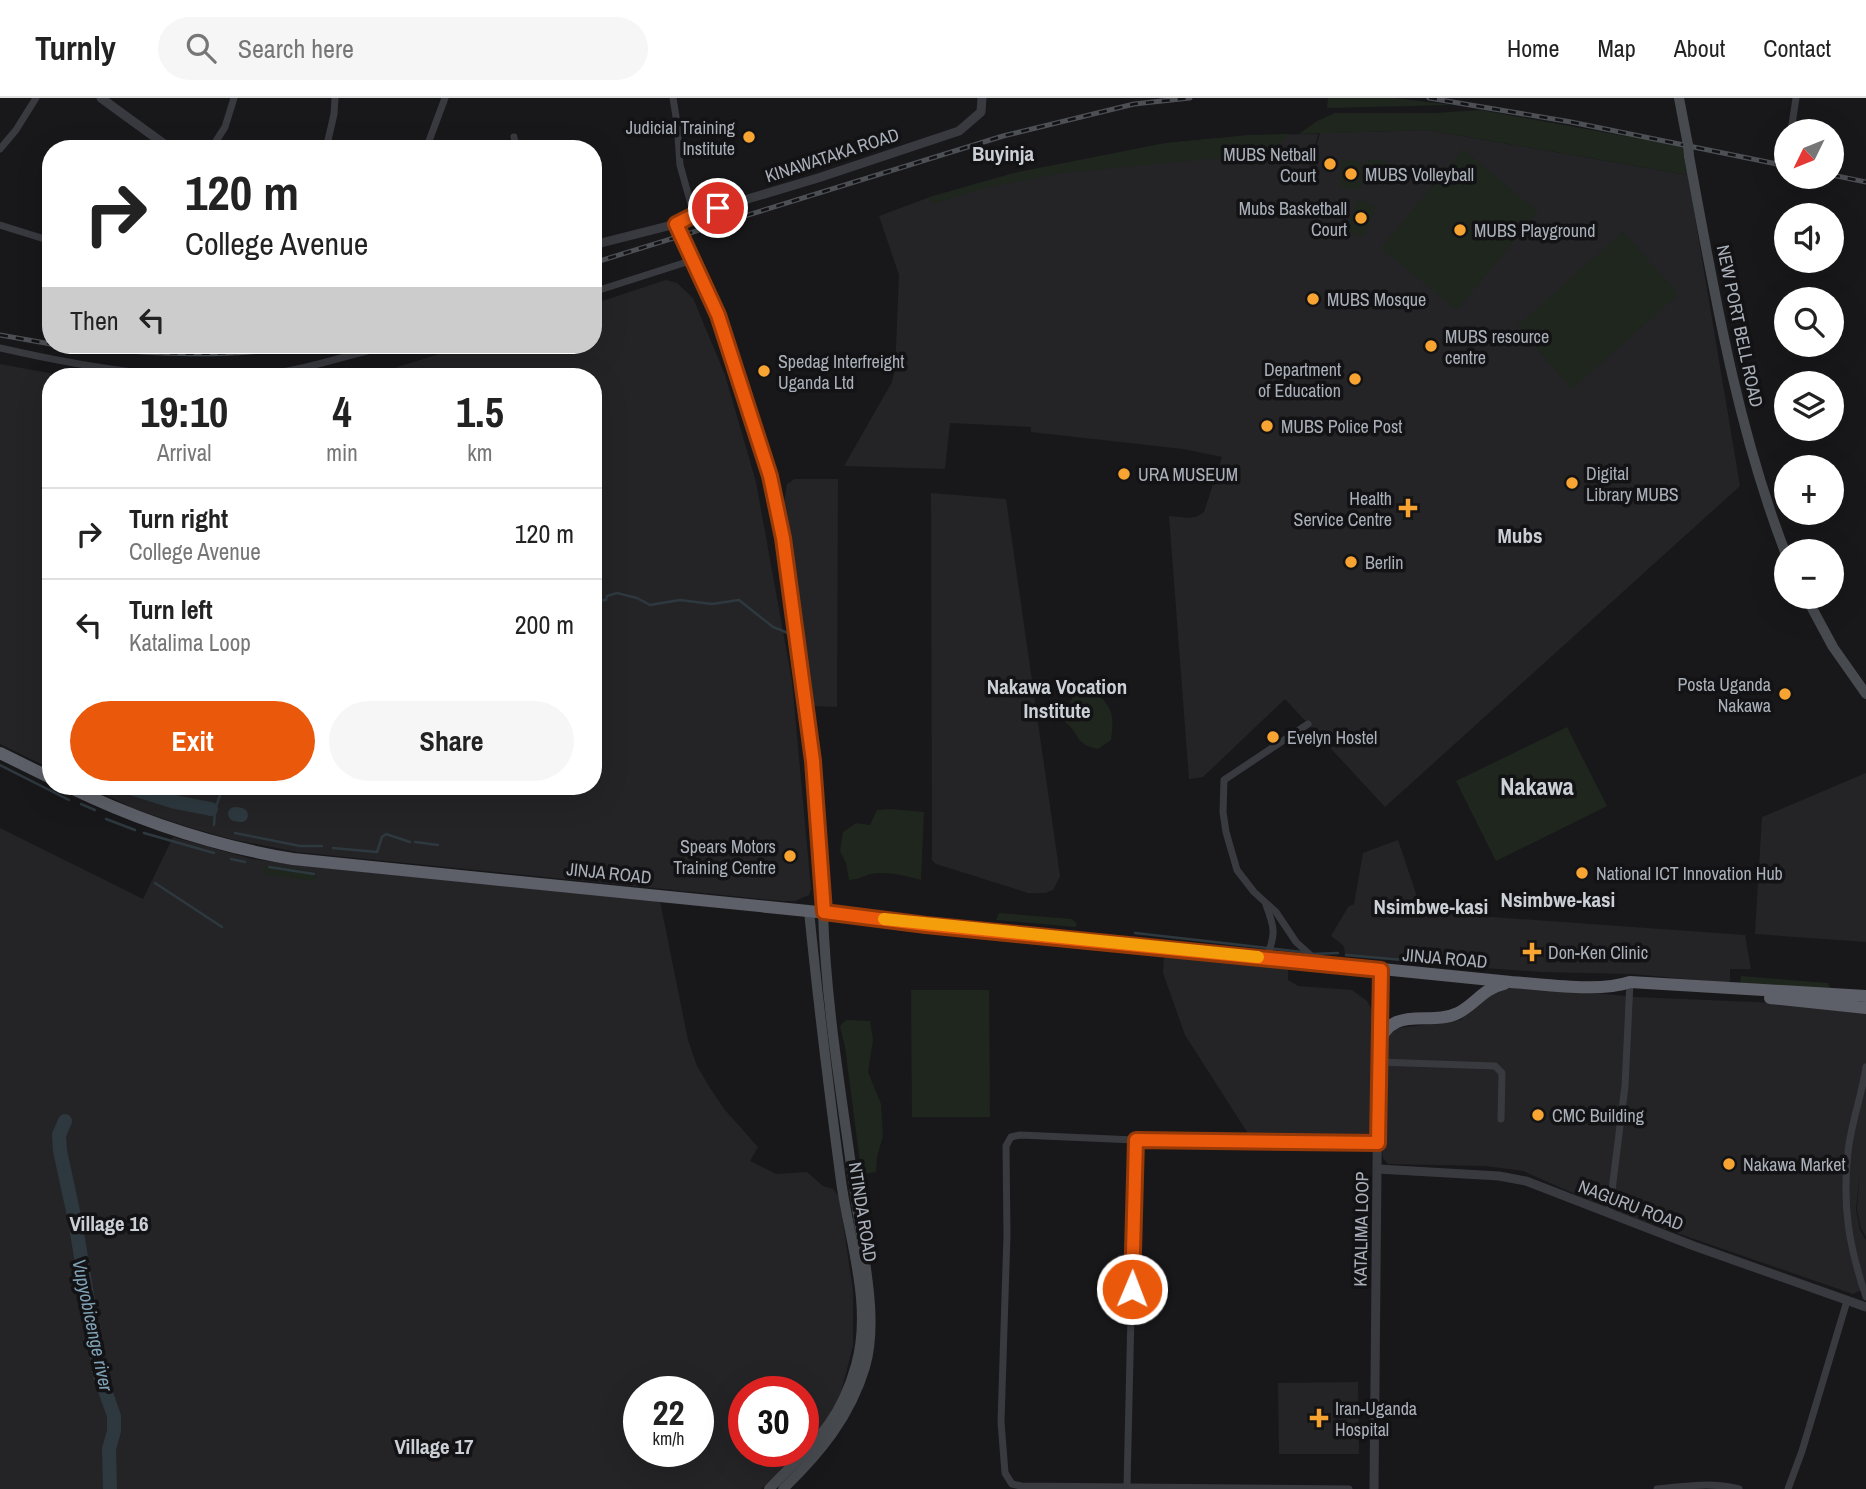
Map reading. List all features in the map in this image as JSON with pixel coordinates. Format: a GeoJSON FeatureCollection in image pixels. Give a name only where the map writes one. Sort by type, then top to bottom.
{"type":"FeatureCollection","features":[{"type":"Feature","properties":{"kind":"highway"},"geometry":{"type":"LineString","coordinates":[[0,753],[42,774]]}},
{"type":"Feature","properties":{"kind":"highway","name":"JINJA ROAD"},"geometry":{"type":"LineString","coordinates":[[85,795],[122,813],[167,828],[224,845],[293,859],[1511,982],[1866,996]]}},
{"type":"Feature","properties":{"kind":"highway"},"geometry":{"type":"LineString","coordinates":[[1378,1046],[1383,1033],[1396,1022],[1454,1014],[1466,1008],[1490,987],[1511,982]]}},
{"type":"Feature","properties":{"kind":"highway","name":"JINJA ROAD"},"geometry":{"type":"LineString","coordinates":[[1626,985],[1816,1001],[1866,1008]]}},
{"type":"Feature","properties":{"kind":"main road","name":"NEW PORT BELL ROAD"},"geometry":{"type":"LineString","coordinates":[[1679,98],[1710,264],[1753,460],[1780,539]]}},
{"type":"Feature","properties":{"kind":"main road"},"geometry":{"type":"LineString","coordinates":[[1812,609],[1833,647],[1866,694]]}},
{"type":"Feature","properties":{"kind":"main road","name":"NTINDA ROAD"},"geometry":{"type":"LineString","coordinates":[[779,1487],[832,1421],[857,1364],[862,1322],[857,1266],[841,1183],[809,911]]}},
{"type":"Feature","properties":{"kind":"main road","name":"NTINDA ROAD"},"geometry":{"type":"LineString","coordinates":[[779,1487],[828,1441],[847,1413],[865,1366],[870,1339],[864,1260],[828,993],[824,912]]}},
{"type":"Feature","properties":{"kind":"street"},"geometry":{"type":"LineString","coordinates":[[0,149],[16,130],[36,98]]}},
{"type":"Feature","properties":{"kind":"street"},"geometry":{"type":"LineString","coordinates":[[101,98],[159,140]]}},
{"type":"Feature","properties":{"kind":"street"},"geometry":{"type":"LineString","coordinates":[[217,140],[225,127],[234,98]]}},
{"type":"Feature","properties":{"kind":"street"},"geometry":{"type":"LineString","coordinates":[[328,140],[335,98]]}},
{"type":"Feature","properties":{"kind":"street"},"geometry":{"type":"LineString","coordinates":[[429,140],[445,98]]}},
{"type":"Feature","properties":{"kind":"street"},"geometry":{"type":"LineString","coordinates":[[673,98],[680,165],[694,215]]}},
{"type":"Feature","properties":{"kind":"street","name":"KINAWATAKA ROAD"},"geometry":{"type":"LineString","coordinates":[[602,243],[676,224],[694,215],[959,131],[981,112],[982,98]]}},
{"type":"Feature","properties":{"kind":"street"},"geometry":{"type":"LineString","coordinates":[[1793,119],[1796,98]]}},
{"type":"Feature","properties":{"kind":"street"},"geometry":{"type":"LineString","coordinates":[[676,224],[718,315],[759,437],[783,538],[813,761],[824,912]]}},
{"type":"Feature","properties":{"kind":"street"},"geometry":{"type":"LineString","coordinates":[[0,225],[42,238]]}},
{"type":"Feature","properties":{"kind":"street"},"geometry":{"type":"LineString","coordinates":[[602,289],[693,260]]}},
{"type":"Feature","properties":{"kind":"street"},"geometry":{"type":"LineString","coordinates":[[0,348],[104,368]]}},
{"type":"Feature","properties":{"kind":"street"},"geometry":{"type":"LineString","coordinates":[[300,368],[355,354]]}},
{"type":"Feature","properties":{"kind":"street"},"geometry":{"type":"LineString","coordinates":[[1308,724],[1224,780],[1223,812],[1234,862],[1241,876],[1276,912],[1296,942],[1320,963]]}},
{"type":"Feature","properties":{"kind":"street"},"geometry":{"type":"LineString","coordinates":[[1266,904],[1274,926],[1273,940],[1266,958]]}},
{"type":"Feature","properties":{"kind":"street","name":"KATALIMA LOOP"},"geometry":{"type":"LineString","coordinates":[[1374,1489],[1381,970]]}},
{"type":"Feature","properties":{"kind":"street"},"geometry":{"type":"LineString","coordinates":[[1609,1214],[1625,1086],[1626,985]]}},
{"type":"Feature","properties":{"kind":"street"},"geometry":{"type":"LineString","coordinates":[[1378,1062],[1495,1066],[1502,1073],[1501,1119]]}},
{"type":"Feature","properties":{"kind":"street"},"geometry":{"type":"LineString","coordinates":[[1866,1067],[1848,1152],[1846,1183],[1846,1222],[1852,1255],[1866,1297]]}},
{"type":"Feature","properties":{"kind":"street"},"geometry":{"type":"LineString","coordinates":[[1349,1489],[1012,1484],[1004,1467],[1001,1422],[1007,1235],[1006,1146],[1011,1137],[1020,1135],[1136,1140],[1378,1143]]}},
{"type":"Feature","properties":{"kind":"street"},"geometry":{"type":"LineString","coordinates":[[1127,1487],[1136,1140]]}},
{"type":"Feature","properties":{"kind":"street","name":"NAGURU ROAD"},"geometry":{"type":"LineString","coordinates":[[1378,1169],[1499,1176],[1526,1181],[1609,1214],[1866,1307]]}},
{"type":"Feature","properties":{"kind":"street"},"geometry":{"type":"LineString","coordinates":[[1788,1489],[1847,1301]]}},
{"type":"Feature","properties":{"kind":"street"},"geometry":{"type":"LineString","coordinates":[[1657,1489],[1724,1485],[1739,1489]]}},
{"type":"Feature","properties":{"kind":"shaded area"},"geometry":{"type":"Polygon","coordinates":[[[1328,98],[1395,98],[1452,105],[1327,108],[1328,98]]]}},
{"type":"Feature","properties":{"kind":"shaded area"},"geometry":{"type":"Polygon","coordinates":[[[1481,110],[1685,147],[1688,175],[1428,130],[1299,134],[1317,121],[1335,113],[1481,110]]]}},
{"type":"Feature","properties":{"kind":"shaded area"},"geometry":{"type":"Polygon","coordinates":[[[1428,130],[1688,175],[1740,486],[1385,807],[1285,699],[1203,777],[1189,779],[1169,516],[1190,518],[1204,512],[1222,457],[1183,449],[1031,432],[1031,427],[950,423],[945,469],[844,466],[892,382],[895,370],[899,275],[879,216],[930,197],[1014,173],[1166,143],[1250,135],[1318,134],[1306,181],[1320,133],[1428,130]]]}},
{"type":"Feature","properties":{"kind":"shaded area"},"geometry":{"type":"Polygon","coordinates":[[[1289,134],[1272,153],[1063,173],[989,187],[931,204],[930,197],[1014,173],[1166,143],[1289,134]]]}},
{"type":"Feature","properties":{"kind":"shaded area","name":"MUBS Playground"},"geometry":{"type":"Polygon","coordinates":[[[1463,149],[1538,212],[1457,310],[1381,248],[1463,149]]]}},
{"type":"Feature","properties":{"kind":"shaded area","name":"MUBS Volleyball"},"geometry":{"type":"Polygon","coordinates":[[[1341,160],[1362,162],[1361,189],[1341,187],[1341,160]]]}},
{"type":"Feature","properties":{"kind":"shaded area"},"geometry":{"type":"Polygon","coordinates":[[[1368,160],[1386,161],[1387,184],[1369,183],[1368,160]]]}},
{"type":"Feature","properties":{"kind":"shaded area","name":"Mubs Basketball Court"},"geometry":{"type":"Polygon","coordinates":[[[1358,199],[1376,207],[1363,237],[1346,230],[1358,199]]]}},
{"type":"Feature","properties":{"kind":"shaded area"},"geometry":{"type":"Polygon","coordinates":[[[1623,232],[1679,294],[1572,389],[1517,326],[1623,232]]]}},
{"type":"Feature","properties":{"kind":"shaded area"},"geometry":{"type":"Polygon","coordinates":[[[666,280],[677,283],[693,298],[725,375],[756,482],[792,681],[811,889],[809,895],[795,901],[782,901],[297,852],[231,839],[185,826],[135,809],[106,795],[602,795],[602,368],[395,368],[439,354],[602,354],[602,301],[666,280]]]}},
{"type":"Feature","properties":{"kind":"shaded area"},"geometry":{"type":"Polygon","coordinates":[[[0,364],[42,372],[42,765],[0,744],[0,364]]]}},
{"type":"Feature","properties":{"kind":"shaded area"},"geometry":{"type":"Polygon","coordinates":[[[795,479],[838,479],[837,707],[812,706],[784,503],[787,484],[795,479]]]}},
{"type":"Feature","properties":{"kind":"shaded area"},"geometry":{"type":"Polygon","coordinates":[[[931,493],[1006,499],[1060,876],[1053,890],[1046,893],[1028,893],[936,864],[932,860],[931,493]]]}},
{"type":"Feature","properties":{"kind":"shaded area"},"geometry":{"type":"Polygon","coordinates":[[[1091,689],[1108,705],[1113,723],[1111,740],[1098,749],[1081,742],[1065,722],[1068,706],[1075,693],[1091,689]]]}},
{"type":"Feature","properties":{"kind":"shaded area"},"geometry":{"type":"Polygon","coordinates":[[[1567,727],[1607,806],[1496,861],[1456,781],[1567,727]]]}},
{"type":"Feature","properties":{"kind":"shaded area"},"geometry":{"type":"Polygon","coordinates":[[[1866,773],[1866,942],[1755,934],[1762,817],[1866,773]]]}},
{"type":"Feature","properties":{"kind":"shaded area"},"geometry":{"type":"Polygon","coordinates":[[[877,810],[924,812],[921,880],[883,873],[849,880],[846,863],[840,851],[843,832],[856,823],[870,825],[877,810]]]}},
{"type":"Feature","properties":{"kind":"shaded area"},"geometry":{"type":"Polygon","coordinates":[[[0,828],[143,899],[173,837],[252,859],[296,865],[660,901],[688,1040],[697,1066],[725,1110],[758,1147],[750,1161],[776,1174],[807,1172],[823,1186],[833,1189],[839,1197],[853,1290],[853,1346],[839,1400],[819,1432],[819,1376],[728,1376],[728,1467],[785,1467],[761,1489],[0,1489],[0,828]]]}},
{"type":"Feature","properties":{"kind":"shaded area"},"geometry":{"type":"Polygon","coordinates":[[[1398,840],[1422,912],[1745,935],[1751,969],[1730,969],[1730,983],[1632,974],[1540,972],[1345,956],[1344,946],[1331,936],[1348,907],[1354,904],[1363,853],[1398,840]]]}},
{"type":"Feature","properties":{"kind":"shaded area"},"geometry":{"type":"Polygon","coordinates":[[[267,865],[315,872],[316,878],[313,881],[266,874],[263,870],[267,865]]]}},
{"type":"Feature","properties":{"kind":"shaded area"},"geometry":{"type":"Polygon","coordinates":[[[999,913],[1072,919],[1077,924],[1075,927],[996,920],[999,913]]]}},
{"type":"Feature","properties":{"kind":"shaded area"},"geometry":{"type":"Polygon","coordinates":[[[1164,955],[1288,968],[1288,980],[1298,986],[1352,990],[1367,1001],[1373,1012],[1370,1139],[1249,1135],[1185,1035],[1163,973],[1164,955]]]}},
{"type":"Feature","properties":{"kind":"shaded area"},"geometry":{"type":"Polygon","coordinates":[[[1741,976],[1828,983],[1831,990],[1740,984],[1741,976]]]}},
{"type":"Feature","properties":{"kind":"shaded area","name":"Nakawa Market"},"geometry":{"type":"Polygon","coordinates":[[[1505,984],[1636,997],[1778,1003],[1866,1014],[1866,1237],[1861,1229],[1857,1209],[1860,1172],[1856,1209],[1860,1230],[1866,1240],[1866,1288],[1853,1294],[1616,1212],[1523,1171],[1486,1166],[1388,1164],[1383,1158],[1382,1150],[1381,1069],[1382,1043],[1391,1029],[1461,1020],[1480,996],[1505,984]]]}},
{"type":"Feature","properties":{"kind":"shaded area"},"geometry":{"type":"Polygon","coordinates":[[[911,990],[989,990],[990,1117],[912,1117],[911,990]]]}},
{"type":"Feature","properties":{"kind":"shaded area"},"geometry":{"type":"Polygon","coordinates":[[[846,1020],[870,1021],[873,1040],[868,1072],[881,1104],[883,1136],[876,1172],[864,1174],[861,1170],[840,1026],[846,1020]]]}},
{"type":"Feature","properties":{"kind":"shaded area","name":"Iran-Uganda Hospital"},"geometry":{"type":"Polygon","coordinates":[[[1358,1382],[1359,1454],[1279,1454],[1278,1383],[1358,1382]]]}},
{"type":"Feature","properties":{"kind":"waterway"},"geometry":{"type":"LineString","coordinates":[[602,600],[617,593],[637,598],[650,605],[680,600],[712,604],[739,600],[773,627],[788,633]]}},
{"type":"Feature","properties":{"kind":"waterway"},"geometry":{"type":"LineString","coordinates":[[0,765],[42,786]]}},
{"type":"Feature","properties":{"kind":"waterway"},"geometry":{"type":"LineString","coordinates":[[59,795],[69,800]]}},
{"type":"Feature","properties":{"kind":"waterway"},"geometry":{"type":"LineString","coordinates":[[153,795],[211,809]]}},
{"type":"Feature","properties":{"kind":"waterway"},"geometry":{"type":"LineString","coordinates":[[214,825],[220,795]]}},
{"type":"Feature","properties":{"kind":"waterway"},"geometry":{"type":"LineString","coordinates":[[81,804],[95,810]]}},
{"type":"Feature","properties":{"kind":"waterway"},"geometry":{"type":"LineString","coordinates":[[235,814],[241,815]]}},
{"type":"Feature","properties":{"kind":"waterway"},"geometry":{"type":"LineString","coordinates":[[106,819],[135,830]]}},
{"type":"Feature","properties":{"kind":"waterway"},"geometry":{"type":"LineString","coordinates":[[144,833],[214,853]]}},
{"type":"Feature","properties":{"kind":"waterway"},"geometry":{"type":"LineString","coordinates":[[235,833],[300,846],[322,846]]}},
{"type":"Feature","properties":{"kind":"waterway"},"geometry":{"type":"LineString","coordinates":[[333,848],[377,852],[382,837],[386,834],[410,842]]}},
{"type":"Feature","properties":{"kind":"waterway"},"geometry":{"type":"LineString","coordinates":[[415,842],[438,845]]}},
{"type":"Feature","properties":{"kind":"waterway"},"geometry":{"type":"LineString","coordinates":[[231,859],[245,862]]}},
{"type":"Feature","properties":{"kind":"waterway"},"geometry":{"type":"LineString","coordinates":[[269,867],[314,874]]}},
{"type":"Feature","properties":{"kind":"waterway"},"geometry":{"type":"LineString","coordinates":[[155,883],[222,927]]}},
{"type":"Feature","properties":{"kind":"waterway"},"geometry":{"type":"LineString","coordinates":[[1135,933],[1302,952]]}},
{"type":"Feature","properties":{"kind":"waterway"},"geometry":{"type":"LineString","coordinates":[[1312,954],[1338,953]]}},
{"type":"Feature","properties":{"kind":"waterway"},"geometry":{"type":"LineString","coordinates":[[1346,955],[1415,961]]}},
{"type":"Feature","properties":{"kind":"waterway","name":"Vupyobicenge river"},"geometry":{"type":"LineString","coordinates":[[65,1121],[59,1135],[60,1151],[75,1220],[100,1376],[114,1416],[114,1431],[109,1449],[110,1489]]}},
{"type":"Feature","properties":{"kind":"railway"},"geometry":{"type":"LineString","coordinates":[[602,260],[1003,136],[1134,104],[1190,98]]}},
{"type":"Feature","properties":{"kind":"railway"},"geometry":{"type":"LineString","coordinates":[[1429,98],[1571,122],[1774,163]]}},
{"type":"Feature","properties":{"kind":"railway"},"geometry":{"type":"LineString","coordinates":[[1844,177],[1866,182]]}},
{"type":"Feature","properties":{"kind":"railway"},"geometry":{"type":"LineString","coordinates":[[0,335],[42,342]]}},
{"type":"Feature","properties":{"kind":"railway"},"geometry":{"type":"LineString","coordinates":[[181,354],[212,354]]}},
{"type":"Feature","properties":{"kind":"slow traffic"},"geometry":{"type":"LineString","coordinates":[[884,919],[1258,957]]}},
{"type":"Feature","properties":{"kind":"place","name":"Judicial Training Institute"},"geometry":{"type":"Point","coordinates":[749,137]}},
{"type":"Feature","properties":{"kind":"place","name":"MUBS Netball Court"},"geometry":{"type":"Point","coordinates":[1330,164]}},
{"type":"Feature","properties":{"kind":"place","name":"MUBS Volleyball"},"geometry":{"type":"Point","coordinates":[1351,174]}},
{"type":"Feature","properties":{"kind":"place","name":"Mubs Basketball Court"},"geometry":{"type":"Point","coordinates":[1361,218]}},
{"type":"Feature","properties":{"kind":"place","name":"MUBS Playground"},"geometry":{"type":"Point","coordinates":[1460,230]}},
{"type":"Feature","properties":{"kind":"place","name":"MUBS Mosque"},"geometry":{"type":"Point","coordinates":[1313,299]}},
{"type":"Feature","properties":{"kind":"place","name":"MUBS resource centre"},"geometry":{"type":"Point","coordinates":[1431,346]}},
{"type":"Feature","properties":{"kind":"place","name":"Spedag Interfreight Uganda Ltd"},"geometry":{"type":"Point","coordinates":[764,371]}},
{"type":"Feature","properties":{"kind":"place","name":"Department of Education"},"geometry":{"type":"Point","coordinates":[1355,379]}},
{"type":"Feature","properties":{"kind":"place","name":"MUBS Police Post"},"geometry":{"type":"Point","coordinates":[1267,426]}},
{"type":"Feature","properties":{"kind":"place","name":"URA MUSEUM"},"geometry":{"type":"Point","coordinates":[1124,474]}},
{"type":"Feature","properties":{"kind":"place","name":"Digital Library MUBS"},"geometry":{"type":"Point","coordinates":[1572,483]}},
{"type":"Feature","properties":{"kind":"place","name":"Health Service Centre"},"geometry":{"type":"Point","coordinates":[1408,508]}},
{"type":"Feature","properties":{"kind":"place","name":"Berlin"},"geometry":{"type":"Point","coordinates":[1351,562]}},
{"type":"Feature","properties":{"kind":"place","name":"Posta Uganda Nakawa"},"geometry":{"type":"Point","coordinates":[1785,694]}},
{"type":"Feature","properties":{"kind":"place","name":"Evelyn Hostel"},"geometry":{"type":"Point","coordinates":[1273,737]}},
{"type":"Feature","properties":{"kind":"place","name":"Spears Motors Training Centre"},"geometry":{"type":"Point","coordinates":[790,856]}},
{"type":"Feature","properties":{"kind":"place","name":"National ICT Innovation Hub"},"geometry":{"type":"Point","coordinates":[1582,873]}},
{"type":"Feature","properties":{"kind":"place","name":"Don-Ken Clinic"},"geometry":{"type":"Point","coordinates":[1532,952]}},
{"type":"Feature","properties":{"kind":"place","name":"CMC Building"},"geometry":{"type":"Point","coordinates":[1538,1115]}},
{"type":"Feature","properties":{"kind":"place","name":"Nakawa Market"},"geometry":{"type":"Point","coordinates":[1729,1164]}},
{"type":"Feature","properties":{"kind":"place","name":"Iran-Uganda Hospital"},"geometry":{"type":"Point","coordinates":[1319,1418]}},
{"type":"Feature","properties":{"kind":"district","name":"Buyinja"},"geometry":{"type":"Point","coordinates":[1003,153]}},
{"type":"Feature","properties":{"kind":"district","name":"Mubs"},"geometry":{"type":"Point","coordinates":[1520,535]}},
{"type":"Feature","properties":{"kind":"district","name":"Nakawa Vocation Institute"},"geometry":{"type":"Point","coordinates":[1057,698]}},
{"type":"Feature","properties":{"kind":"district","name":"Nakawa"},"geometry":{"type":"Point","coordinates":[1537,786]}},
{"type":"Feature","properties":{"kind":"district","name":"Nsimbwe-kasi"},"geometry":{"type":"Point","coordinates":[1558,899]}},
{"type":"Feature","properties":{"kind":"district","name":"Nsimbwe-kasi"},"geometry":{"type":"Point","coordinates":[1431,906]}},
{"type":"Feature","properties":{"kind":"district","name":"Village 16"},"geometry":{"type":"Point","coordinates":[109,1223]}},
{"type":"Feature","properties":{"kind":"district","name":"Village 17"},"geometry":{"type":"Point","coordinates":[434,1446]}},
{"type":"Feature","properties":{"kind":"route"},"geometry":{"type":"LineString","coordinates":[[718,208],[676,224],[718,315],[770,476],[783,538],[813,761],[824,912],[926,925],[1381,970],[1378,1143],[1136,1140],[1132,1289]]}}]}
